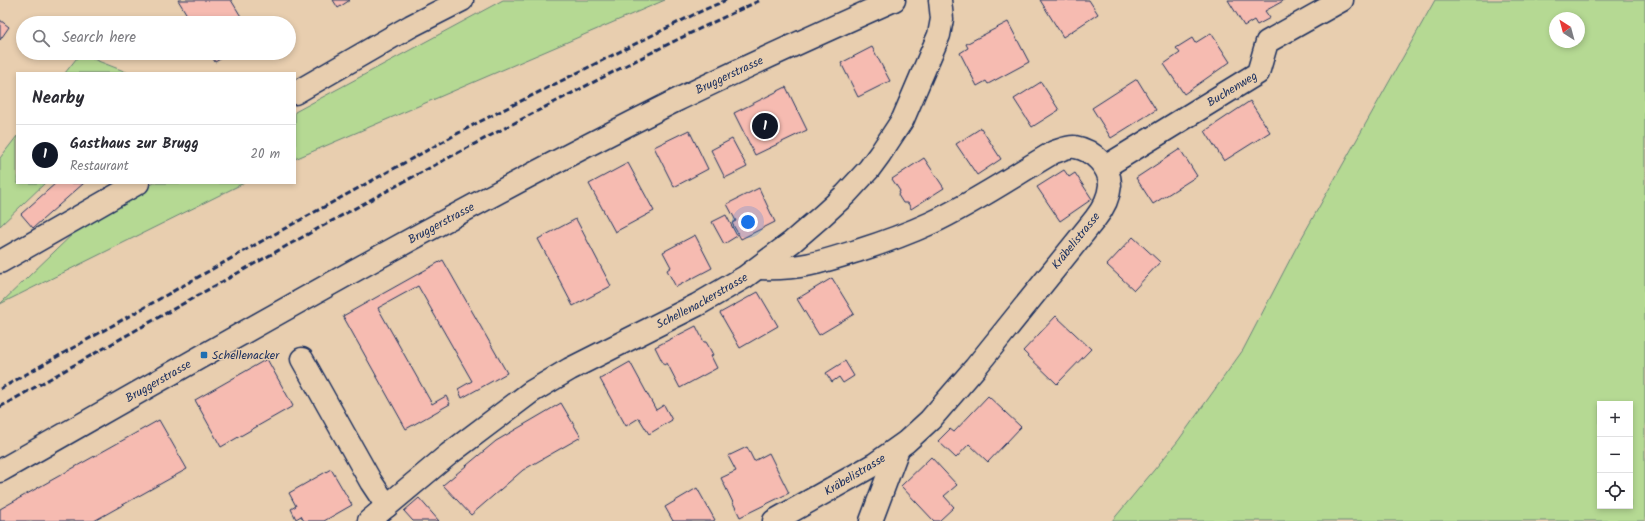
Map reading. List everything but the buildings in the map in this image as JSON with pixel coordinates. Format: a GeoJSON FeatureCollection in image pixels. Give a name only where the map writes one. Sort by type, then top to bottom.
{"type":"FeatureCollection","features":[{"type":"Feature","properties":{"kind":"street"},"geometry":{"type":"LineString","coordinates":[[296,92],[412,26],[462,0]]}},
{"type":"Feature","properties":{"kind":"street","name":"Bruggerstrasse"},"geometry":{"type":"LineString","coordinates":[[0,471],[444,221],[672,102],[894,0]]}},
{"type":"Feature","properties":{"kind":"street","name":"Schellenackerstrasse"},"geometry":{"type":"LineString","coordinates":[[369,521],[449,454],[531,392],[570,369],[697,305],[760,268],[846,194],[880,154],[903,119],[939,35],[942,19],[940,0]]}},
{"type":"Feature","properties":{"kind":"street","name":"Buchenweg"},"geometry":{"type":"LineString","coordinates":[[1105,167],[1258,73],[1267,42],[1342,0]]}},
{"type":"Feature","properties":{"kind":"street"},"geometry":{"type":"LineString","coordinates":[[760,268],[791,268],[810,265],[888,241],[931,223],[1000,185],[1049,155],[1064,148],[1074,147],[1089,152],[1105,167]]}},
{"type":"Feature","properties":{"kind":"street","name":"Kräbelistrasse"},"geometry":{"type":"LineString","coordinates":[[774,521],[860,473],[898,449],[930,420],[946,403],[1098,215],[1106,203],[1110,186],[1105,167]]}},
{"type":"Feature","properties":{"kind":"street"},"geometry":{"type":"LineString","coordinates":[[0,262],[136,184]]}},
{"type":"Feature","properties":{"kind":"street"},"geometry":{"type":"LineString","coordinates":[[302,359],[371,482],[387,506]]}},
{"type":"Feature","properties":{"kind":"street"},"geometry":{"type":"LineString","coordinates":[[871,521],[898,449]]}},
{"type":"Feature","properties":{"kind":"green space"},"geometry":{"type":"Polygon","coordinates":[[[503,0],[665,0],[296,159],[296,111],[503,0]]]}},
{"type":"Feature","properties":{"kind":"green space"},"geometry":{"type":"Polygon","coordinates":[[[1435,0],[1645,0],[1645,521],[1112,521],[1178,441],[1243,350],[1296,248],[1435,0]]]}},
{"type":"Feature","properties":{"kind":"green space"},"geometry":{"type":"Polygon","coordinates":[[[75,60],[95,60],[126,72],[66,72],[75,60]]]}},
{"type":"Feature","properties":{"kind":"green space"},"geometry":{"type":"Polygon","coordinates":[[[16,137],[16,184],[44,184],[0,226],[0,158],[16,137]]]}},
{"type":"Feature","properties":{"kind":"green space"},"geometry":{"type":"Polygon","coordinates":[[[152,184],[242,184],[0,304],[81,226],[152,184]]]}},
{"type":"Feature","properties":{"kind":"railway"},"geometry":{"type":"LineString","coordinates":[[0,389],[262,241],[475,124],[726,0]]}},
{"type":"Feature","properties":{"kind":"railway"},"geometry":{"type":"LineString","coordinates":[[0,407],[274,253],[481,140],[629,64],[761,0]]}},
{"type":"Feature","properties":{"kind":"place","name":"Gasthaus zur Brugg"},"geometry":{"type":"Point","coordinates":[765,126]}},
{"type":"Feature","properties":{"kind":"place","name":"Schellenacker"},"geometry":{"type":"Point","coordinates":[204,355]}}]}
